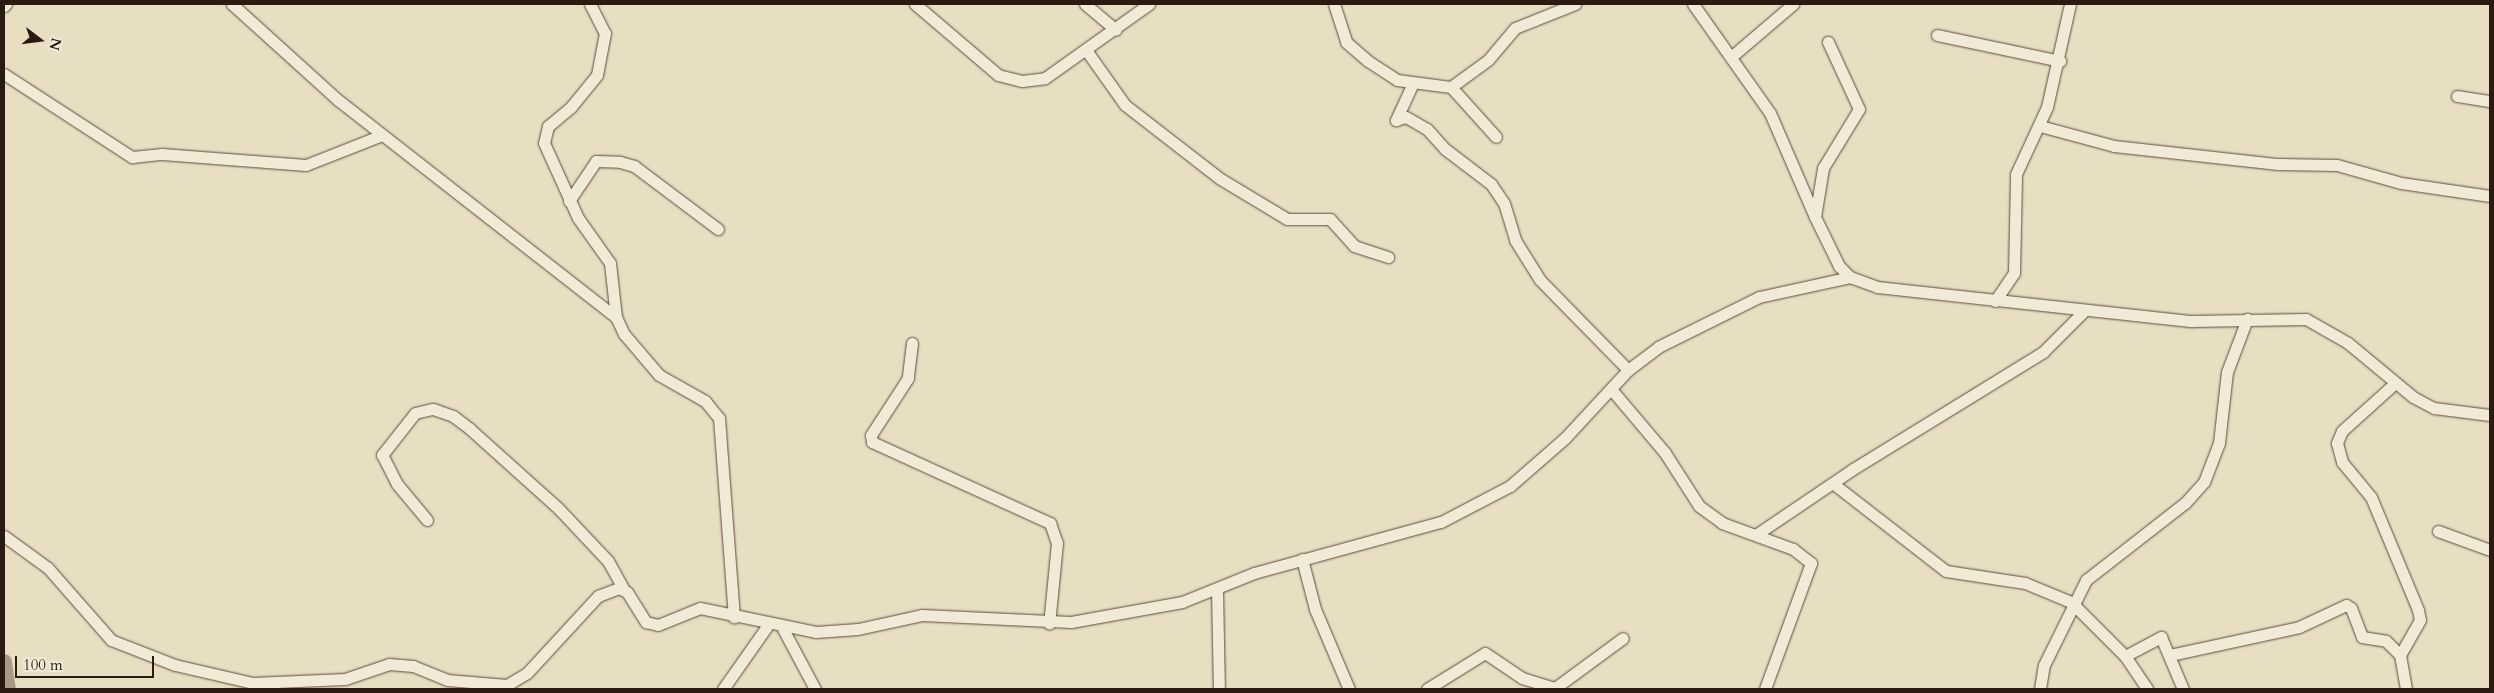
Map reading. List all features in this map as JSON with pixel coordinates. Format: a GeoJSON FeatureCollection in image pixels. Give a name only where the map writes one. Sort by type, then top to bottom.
{"type":"FeatureCollection","features":[{"type":"Feature","properties":{"kind":"street"},"geometry":{"type":"LineString","coordinates":[[232,4],[382,136],[616,317],[659,375],[705,401],[719,418],[734,617]]}},
{"type":"Feature","properties":{"kind":"street"},"geometry":{"type":"LineString","coordinates":[[590,4],[605,33],[597,75],[571,107],[548,126],[544,136],[548,159],[569,201],[610,263],[616,317]]}},
{"type":"Feature","properties":{"kind":"street"},"geometry":{"type":"LineString","coordinates":[[1085,4],[1116,30]]}},
{"type":"Feature","properties":{"kind":"street"},"geometry":{"type":"LineString","coordinates":[[918,5],[998,75],[1022,81],[1046,78],[1116,30],[1149,4]]}},
{"type":"Feature","properties":{"kind":"street"},"geometry":{"type":"LineString","coordinates":[[1334,4],[1352,49],[1385,73],[1413,84],[1451,87],[1482,65],[1515,28],[1575,4]]}},
{"type":"Feature","properties":{"kind":"street"},"geometry":{"type":"LineString","coordinates":[[1693,4],[1770,112],[1814,217],[1839,266],[1850,277],[1877,287],[2192,321],[2306,319],[2348,343],[2394,384],[2434,408],[2490,415]]}},
{"type":"Feature","properties":{"kind":"street"},"geometry":{"type":"LineString","coordinates":[[1731,57],[1793,4]]}},
{"type":"Feature","properties":{"kind":"street"},"geometry":{"type":"LineString","coordinates":[[1995,301],[2014,273],[2016,174],[2024,149],[2040,126],[2060,61],[2070,4]]}},
{"type":"Feature","properties":{"kind":"street"},"geometry":{"type":"LineString","coordinates":[[1937,35],[2060,61]]}},
{"type":"Feature","properties":{"kind":"street"},"geometry":{"type":"LineString","coordinates":[[1814,217],[1823,168],[1860,109],[1828,42]]}},
{"type":"Feature","properties":{"kind":"street"},"geometry":{"type":"LineString","coordinates":[[1086,50],[1125,105],[1219,178],[1287,219],[1330,219],[1354,246],[1388,257]]}},
{"type":"Feature","properties":{"kind":"street"},"geometry":{"type":"LineString","coordinates":[[4,74],[132,157],[162,154],[292,166],[382,136]]}},
{"type":"Feature","properties":{"kind":"street"},"geometry":{"type":"LineString","coordinates":[[1413,84],[1396,120],[1406,117],[1427,129],[1445,150],[1491,184],[1504,203],[1515,240],[1540,280],[1628,370]]}},
{"type":"Feature","properties":{"kind":"street"},"geometry":{"type":"LineString","coordinates":[[1451,87],[1496,137]]}},
{"type":"Feature","properties":{"kind":"street"},"geometry":{"type":"LineString","coordinates":[[2457,96],[2490,101]]}},
{"type":"Feature","properties":{"kind":"street"},"geometry":{"type":"LineString","coordinates":[[2040,126],[2114,146],[2278,164],[2338,165],[2401,183],[2490,196]]}},
{"type":"Feature","properties":{"kind":"street"},"geometry":{"type":"LineString","coordinates":[[569,201],[596,161],[620,162],[634,166],[718,229]]}},
{"type":"Feature","properties":{"kind":"street"},"geometry":{"type":"LineString","coordinates":[[427,520],[397,484],[382,455],[415,413],[433,409],[453,416],[470,429],[558,508],[608,561],[623,588],[651,624],[693,609],[783,629],[838,633],[922,615],[1049,624],[1182,602],[1302,559],[1404,534],[1484,501],[1535,465],[1628,370],[1658,347],[1759,297],[1850,277]]}},
{"type":"Feature","properties":{"kind":"street"},"geometry":{"type":"LineString","coordinates":[[1757,534],[1835,485],[1853,469],[2043,352],[2085,310]]}},
{"type":"Feature","properties":{"kind":"street"},"geometry":{"type":"LineString","coordinates":[[2040,689],[2044,665],[2071,602],[2086,580],[2185,503],[2204,482],[2219,443],[2227,372],[2247,319]]}},
{"type":"Feature","properties":{"kind":"street"},"geometry":{"type":"LineString","coordinates":[[912,343],[908,378],[871,435],[872,442],[1050,523],[1058,543],[1049,624]]}},
{"type":"Feature","properties":{"kind":"street"},"geometry":{"type":"LineString","coordinates":[[2394,384],[2342,431],[2337,443],[2342,462],[2371,497],[2418,610],[2420,620],[2400,655]]}},
{"type":"Feature","properties":{"kind":"street"},"geometry":{"type":"LineString","coordinates":[[1611,389],[1665,453],[1700,506],[1722,523],[1757,534],[1793,549],[1811,563],[1765,689]]}},
{"type":"Feature","properties":{"kind":"street"},"geometry":{"type":"LineString","coordinates":[[1835,485],[1946,571],[2025,583],[2071,602],[2125,656],[2147,689]]}},
{"type":"Feature","properties":{"kind":"street"},"geometry":{"type":"LineString","coordinates":[[2438,531],[2490,550]]}},
{"type":"Feature","properties":{"kind":"street"},"geometry":{"type":"LineString","coordinates":[[4,536],[48,568],[111,640],[175,665],[254,683],[345,679],[389,664],[413,666],[448,680],[507,685],[527,673],[598,596],[623,588]]}},
{"type":"Feature","properties":{"kind":"street"},"geometry":{"type":"LineString","coordinates":[[1302,559],[1315,609],[1350,689]]}},
{"type":"Feature","properties":{"kind":"street"},"geometry":{"type":"LineString","coordinates":[[1217,589],[1219,689]]}},
{"type":"Feature","properties":{"kind":"street"},"geometry":{"type":"LineString","coordinates":[[2170,655],[2299,627],[2346,605],[2351,608],[2362,637],[2386,641],[2400,655],[2406,689]]}},
{"type":"Feature","properties":{"kind":"street"},"geometry":{"type":"LineString","coordinates":[[723,689],[768,625]]}},
{"type":"Feature","properties":{"kind":"street"},"geometry":{"type":"LineString","coordinates":[[783,629],[815,689]]}},
{"type":"Feature","properties":{"kind":"street"},"geometry":{"type":"LineString","coordinates":[[2125,656],[2157,637],[2166,641],[2183,689]]}},
{"type":"Feature","properties":{"kind":"street"},"geometry":{"type":"LineString","coordinates":[[1427,689],[1485,653],[1522,678],[1555,688],[1624,638]]}},
{"type":"Feature","properties":{"kind":"waterway"},"geometry":{"type":"LineString","coordinates":[[4,662],[8,689]]}}]}
